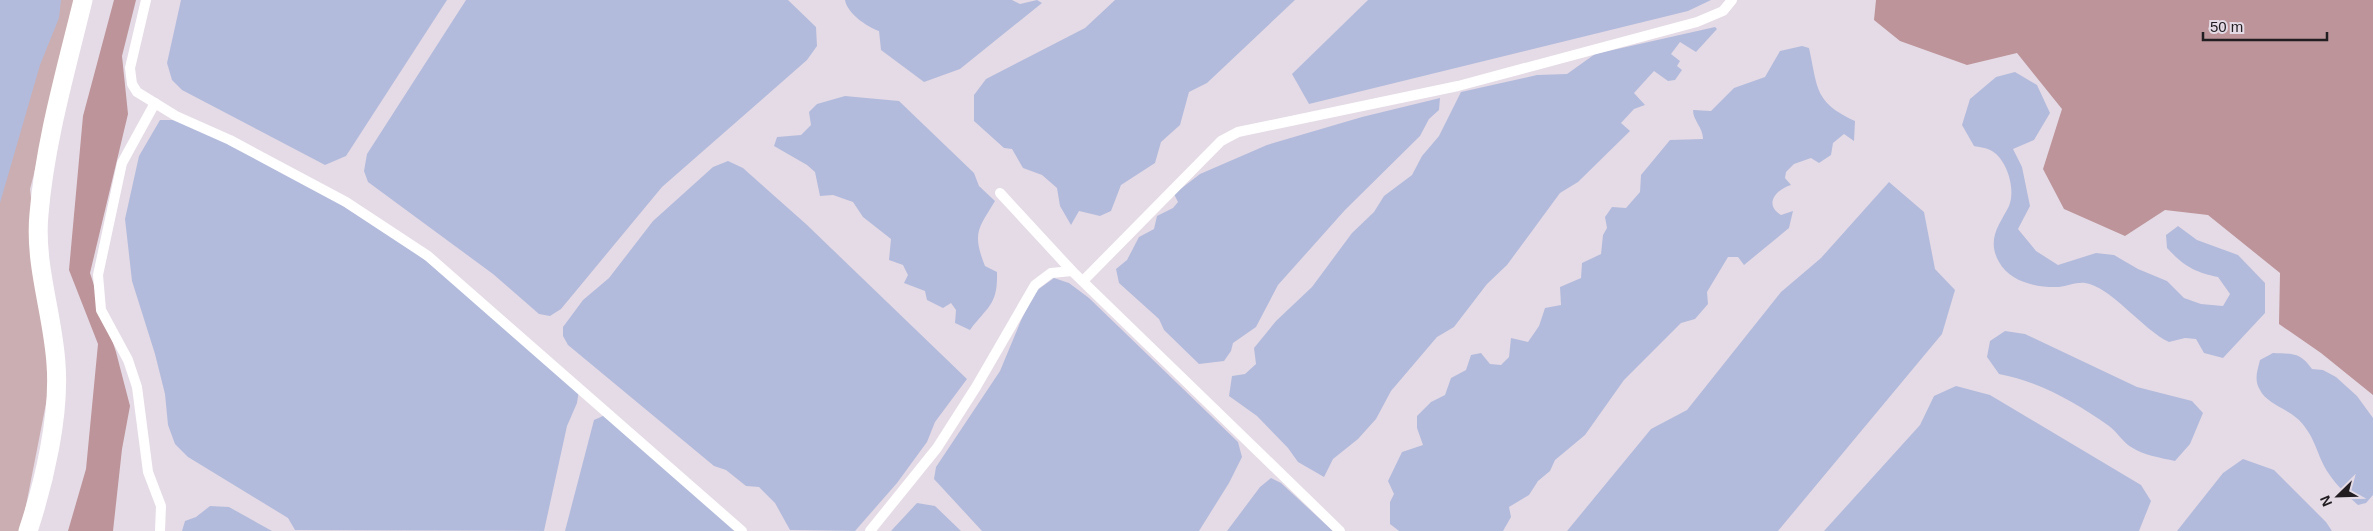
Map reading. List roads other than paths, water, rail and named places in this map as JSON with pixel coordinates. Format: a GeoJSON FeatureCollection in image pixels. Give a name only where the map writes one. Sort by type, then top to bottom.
{"type":"FeatureCollection","features":[{"type":"Feature","properties":{"kind":"street"},"geometry":{"type":"LineString","coordinates":[[28,531],[42,487],[53,419],[57,366],[40,260],[38,215],[52,132],[83,0]]}},
{"type":"Feature","properties":{"kind":"lane"},"geometry":{"type":"LineString","coordinates":[[146,0],[130,68],[130,76],[137,92],[176,116],[230,140],[346,202],[428,256],[742,531]]}},
{"type":"Feature","properties":{"kind":"lane"},"geometry":{"type":"LineString","coordinates":[[1083,282],[1221,141],[1238,132],[1468,84],[1697,22],[1722,11],[1732,0]]}},
{"type":"Feature","properties":{"kind":"lane"},"geometry":{"type":"LineString","coordinates":[[155,103],[122,163],[98,275],[101,310],[128,360],[136,387],[148,472],[161,506],[160,531]]}},
{"type":"Feature","properties":{"kind":"lane"},"geometry":{"type":"LineString","coordinates":[[1000,193],[1083,282],[1340,531]]}},
{"type":"Feature","properties":{"kind":"lane"},"geometry":{"type":"LineString","coordinates":[[870,531],[937,448],[976,387],[1036,285],[1051,273],[1072,271]]}},
{"type":"Feature","properties":{"kind":"water"},"geometry":{"type":"Polygon","coordinates":[[[0,0],[61,0],[59,18],[40,65],[0,203],[0,0]]]}},
{"type":"Feature","properties":{"kind":"water"},"geometry":{"type":"Polygon","coordinates":[[[181,0],[447,0],[346,156],[325,165],[182,90],[172,80],[167,63],[181,0]]]}},
{"type":"Feature","properties":{"kind":"water"},"geometry":{"type":"Polygon","coordinates":[[[466,0],[788,0],[816,27],[817,46],[807,60],[662,187],[561,309],[550,316],[539,314],[493,274],[368,182],[364,171],[367,154],[466,0]]]}},
{"type":"Feature","properties":{"kind":"water"},"geometry":{"type":"Polygon","coordinates":[[[845,0],[1012,0],[1020,4],[1037,0],[1042,3],[960,69],[924,82],[881,50],[879,31],[858,19],[849,10],[845,0]]]}},
{"type":"Feature","properties":{"kind":"water"},"geometry":{"type":"Polygon","coordinates":[[[1115,0],[1295,0],[1207,83],[1189,92],[1180,125],[1161,142],[1155,163],[1121,185],[1111,211],[1100,216],[1079,211],[1071,225],[1060,206],[1057,188],[1042,175],[1023,168],[1012,149],[1004,148],[974,121],[974,95],[986,79],[1085,28],[1115,0]]]}},
{"type":"Feature","properties":{"kind":"water"},"geometry":{"type":"Polygon","coordinates":[[[1368,0],[1711,0],[1688,11],[1309,104],[1292,74],[1368,0]]]}},
{"type":"Feature","properties":{"kind":"water"},"geometry":{"type":"Polygon","coordinates":[[[1715,27],[1717,29],[1696,52],[1680,42],[1671,54],[1680,61],[1677,66],[1682,70],[1675,80],[1668,81],[1654,71],[1634,93],[1645,105],[1634,109],[1621,123],[1630,131],[1578,182],[1560,193],[1507,265],[1487,284],[1454,327],[1437,337],[1391,391],[1376,419],[1358,439],[1333,459],[1324,477],[1298,462],[1288,448],[1257,416],[1229,396],[1232,376],[1245,374],[1256,364],[1254,348],[1276,321],[1312,287],[1352,233],[1374,212],[1384,196],[1412,175],[1422,156],[1439,136],[1461,92],[1537,75],[1567,74],[1595,54],[1715,27]]]}},
{"type":"Feature","properties":{"kind":"water"},"geometry":{"type":"Polygon","coordinates":[[[1802,46],[1809,48],[1817,84],[1825,100],[1842,114],[1855,121],[1854,141],[1844,134],[1833,143],[1831,155],[1819,163],[1811,158],[1794,164],[1786,172],[1785,178],[1791,185],[1777,193],[1774,197],[1773,206],[1781,215],[1793,211],[1789,228],[1744,265],[1738,257],[1728,257],[1707,292],[1708,304],[1695,319],[1681,323],[1624,380],[1585,435],[1555,460],[1550,471],[1538,481],[1529,495],[1509,507],[1511,517],[1503,531],[1399,531],[1390,524],[1390,502],[1394,494],[1388,481],[1402,452],[1423,445],[1417,428],[1417,416],[1431,402],[1445,395],[1451,378],[1466,370],[1471,355],[1481,353],[1490,364],[1501,365],[1509,357],[1511,338],[1528,342],[1539,326],[1545,308],[1561,305],[1560,287],[1581,278],[1582,263],[1601,254],[1603,235],[1607,228],[1605,217],[1612,207],[1626,208],[1640,192],[1641,175],[1670,140],[1703,139],[1693,110],[1711,111],[1734,88],[1765,77],[1780,51],[1802,46]]]}},
{"type":"Feature","properties":{"kind":"water"},"geometry":{"type":"Polygon","coordinates":[[[2015,72],[2037,85],[2050,113],[2034,140],[2013,149],[2022,167],[2030,206],[2018,229],[2036,251],[2058,265],[2096,253],[2114,255],[2138,269],[2167,281],[2184,298],[2201,304],[2223,306],[2230,294],[2218,277],[2202,273],[2184,264],[2173,254],[2167,248],[2166,235],[2178,226],[2197,240],[2238,255],[2265,283],[2265,313],[2223,358],[2204,353],[2196,339],[2185,338],[2169,342],[2148,328],[2116,300],[2095,286],[2085,283],[2059,287],[2033,285],[2017,279],[2004,269],[1995,254],[1994,239],[2011,199],[2009,176],[1997,155],[1990,150],[1974,146],[1962,125],[1970,99],[1996,77],[2015,72]]]}},
{"type":"Feature","properties":{"kind":"water"},"geometry":{"type":"Polygon","coordinates":[[[845,96],[899,101],[974,173],[979,186],[995,201],[984,218],[978,238],[985,266],[997,272],[996,292],[991,304],[970,330],[955,323],[956,310],[951,303],[943,308],[927,300],[925,291],[904,283],[908,275],[903,265],[889,260],[891,239],[863,217],[853,202],[833,195],[820,196],[815,172],[807,165],[774,146],[777,137],[801,135],[811,125],[809,112],[817,104],[845,96]]]}},
{"type":"Feature","properties":{"kind":"water"},"geometry":{"type":"Polygon","coordinates":[[[1440,98],[1439,110],[1429,119],[1420,136],[1345,210],[1278,285],[1256,327],[1233,343],[1231,351],[1224,361],[1199,364],[1164,330],[1159,319],[1119,283],[1116,269],[1127,260],[1139,237],[1154,229],[1157,216],[1173,208],[1178,202],[1174,194],[1200,174],[1267,145],[1362,117],[1440,98]]]}},
{"type":"Feature","properties":{"kind":"water"},"geometry":{"type":"Polygon","coordinates":[[[160,120],[184,120],[309,184],[418,254],[579,390],[577,403],[567,426],[544,531],[295,530],[288,518],[188,457],[175,444],[168,425],[165,394],[155,354],[132,281],[125,219],[139,156],[160,120]]]}},
{"type":"Feature","properties":{"kind":"water"},"geometry":{"type":"Polygon","coordinates":[[[728,161],[743,168],[806,224],[967,379],[935,422],[927,442],[897,483],[855,531],[790,530],[775,503],[759,487],[746,486],[726,470],[714,466],[568,345],[563,336],[563,327],[583,300],[609,278],[653,221],[713,167],[728,161]]]}},
{"type":"Feature","properties":{"kind":"water"},"geometry":{"type":"Polygon","coordinates":[[[1889,182],[1924,212],[1935,269],[1955,290],[1942,334],[1778,531],[1567,531],[1651,429],[1687,410],[1781,292],[1821,258],[1889,182]]]}},
{"type":"Feature","properties":{"kind":"water"},"geometry":{"type":"Polygon","coordinates":[[[1054,278],[1069,283],[1089,298],[1238,442],[1242,457],[1229,483],[1199,531],[982,531],[934,479],[936,467],[1000,371],[1022,318],[1036,291],[1054,278]]]}},
{"type":"Feature","properties":{"kind":"water"},"geometry":{"type":"Polygon","coordinates":[[[2005,331],[2025,334],[2137,387],[2192,401],[2203,413],[2190,444],[2175,461],[2141,452],[2128,445],[2109,426],[2070,401],[2029,382],[1999,374],[1987,357],[1990,341],[2005,331]]]}},
{"type":"Feature","properties":{"kind":"water"},"geometry":{"type":"Polygon","coordinates":[[[2273,353],[2296,355],[2304,359],[2312,369],[2323,370],[2336,377],[2357,396],[2373,418],[2373,495],[2366,503],[2358,505],[2332,478],[2313,440],[2299,420],[2263,395],[2258,386],[2257,372],[2260,360],[2273,353]]]}},
{"type":"Feature","properties":{"kind":"water"},"geometry":{"type":"Polygon","coordinates":[[[1956,386],[1990,395],[2141,485],[2151,501],[2139,531],[1824,531],[1920,425],[1934,396],[1956,386]]]}},
{"type":"Feature","properties":{"kind":"water"},"geometry":{"type":"Polygon","coordinates":[[[605,415],[742,531],[565,531],[594,420],[605,415]]]}},
{"type":"Feature","properties":{"kind":"water"},"geometry":{"type":"Polygon","coordinates":[[[2243,459],[2274,470],[2326,522],[2332,531],[2177,531],[2223,473],[2243,459]]]}},
{"type":"Feature","properties":{"kind":"water"},"geometry":{"type":"Polygon","coordinates":[[[1271,478],[1281,483],[1333,531],[1227,531],[1260,487],[1271,478]]]}},
{"type":"Feature","properties":{"kind":"water"},"geometry":{"type":"Polygon","coordinates":[[[917,503],[935,506],[961,531],[891,531],[917,503]]]}},
{"type":"Feature","properties":{"kind":"water"},"geometry":{"type":"Polygon","coordinates":[[[210,506],[229,507],[272,531],[182,531],[185,521],[196,517],[210,506]]]}}]}
